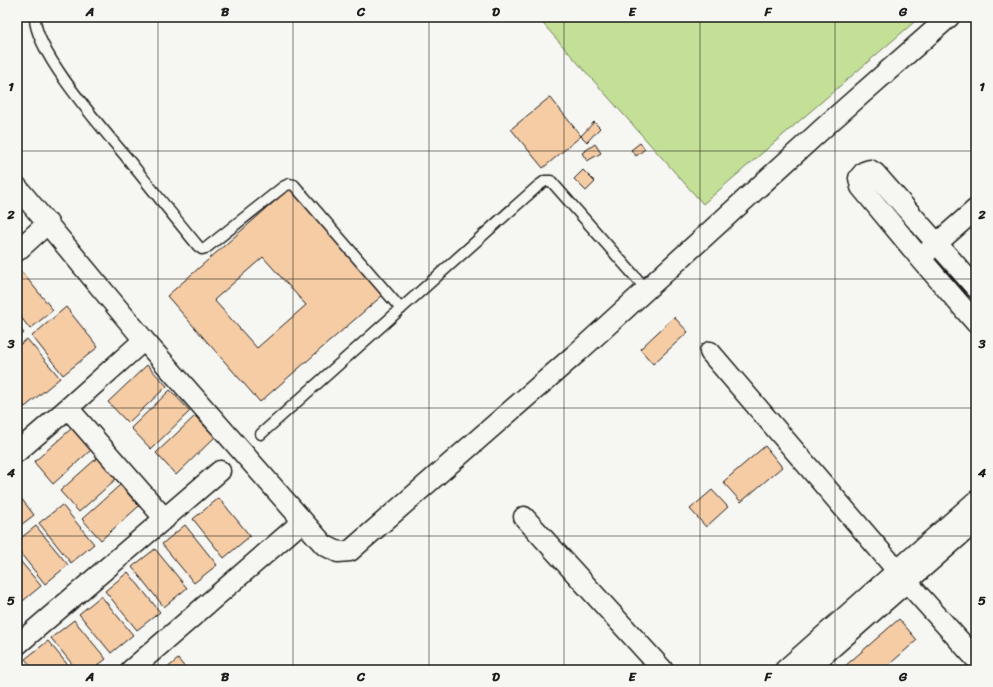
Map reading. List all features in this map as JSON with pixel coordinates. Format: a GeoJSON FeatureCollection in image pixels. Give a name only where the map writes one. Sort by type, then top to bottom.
{"type":"FeatureCollection","features":[{"type":"Feature","properties":{"kind":"street"},"geometry":{"type":"LineString","coordinates":[[17,187],[144,340],[324,545],[338,552],[350,551],[572,357],[831,121],[949,17]]}},
{"type":"Feature","properties":{"kind":"street"},"geometry":{"type":"LineString","coordinates":[[976,288],[875,173],[870,170],[864,172],[859,178],[861,187],[976,323]]}},
{"type":"Feature","properties":{"kind":"street"},"geometry":{"type":"LineString","coordinates":[[920,258],[976,210]]}},
{"type":"Feature","properties":{"kind":"street"},"geometry":{"type":"LineString","coordinates":[[17,251],[48,223]]}},
{"type":"Feature","properties":{"kind":"street"},"geometry":{"type":"LineString","coordinates":[[17,452],[144,340]]}},
{"type":"Feature","properties":{"kind":"street"},"geometry":{"type":"LineString","coordinates":[[710,352],[902,576],[976,659]]}},
{"type":"Feature","properties":{"kind":"street"},"geometry":{"type":"LineString","coordinates":[[68,408],[165,519]]}},
{"type":"Feature","properties":{"kind":"street"},"geometry":{"type":"LineString","coordinates":[[17,645],[220,471]]}},
{"type":"Feature","properties":{"kind":"street"},"geometry":{"type":"LineString","coordinates":[[806,670],[976,501]]}},
{"type":"Feature","properties":{"kind":"street"},"geometry":{"type":"LineString","coordinates":[[524,517],[663,670]]}},
{"type":"Feature","properties":{"kind":"street"},"geometry":{"type":"LineString","coordinates":[[131,670],[303,521]]}},
{"type":"Feature","properties":{"kind":"street"},"geometry":{"type":"LineString","coordinates":[[784,670],[902,576],[976,521]]}},
{"type":"Feature","properties":{"kind":"lane"},"geometry":{"type":"LineString","coordinates":[[35,17],[35,22],[44,47],[72,90],[198,246],[202,249],[206,248],[283,187],[289,184],[294,185],[401,310]]}},
{"type":"Feature","properties":{"kind":"lane"},"geometry":{"type":"LineString","coordinates":[[261,434],[545,181],[551,181],[646,290]]}},
{"type":"Feature","properties":{"kind":"green space"},"geometry":{"type":"Polygon","coordinates":[[[537,17],[920,17],[703,204],[537,17]]]}},
{"type":"Feature","properties":{"kind":"building"},"geometry":{"type":"Polygon","coordinates":[[[550,97],[581,136],[543,168],[511,129],[550,97]]]}},
{"type":"Feature","properties":{"kind":"building"},"geometry":{"type":"Polygon","coordinates":[[[594,122],[600,128],[587,142],[581,136],[594,122]]]}},
{"type":"Feature","properties":{"kind":"building"},"geometry":{"type":"Polygon","coordinates":[[[640,143],[645,149],[636,156],[631,150],[640,143]]]}},
{"type":"Feature","properties":{"kind":"building"},"geometry":{"type":"Polygon","coordinates":[[[595,144],[601,153],[587,161],[582,153],[595,144]]]}},
{"type":"Feature","properties":{"kind":"building"},"geometry":{"type":"Polygon","coordinates":[[[583,170],[595,182],[586,191],[574,179],[583,170]]]}},
{"type":"Feature","properties":{"kind":"building"},"geometry":{"type":"Polygon","coordinates":[[[291,187],[384,294],[260,402],[167,296],[291,187]],[[263,257],[214,300],[257,348],[306,305],[263,257]]]}},
{"type":"Feature","properties":{"kind":"building"},"geometry":{"type":"Polygon","coordinates":[[[21,271],[53,310],[30,329],[17,312],[17,274],[21,271]]]}},
{"type":"Feature","properties":{"kind":"building"},"geometry":{"type":"Polygon","coordinates":[[[66,307],[98,347],[63,375],[32,336],[66,307]]]}},
{"type":"Feature","properties":{"kind":"building"},"geometry":{"type":"Polygon","coordinates":[[[674,317],[688,332],[653,364],[640,349],[674,317]]]}},
{"type":"Feature","properties":{"kind":"building"},"geometry":{"type":"Polygon","coordinates":[[[17,325],[24,333],[17,339],[17,325]]]}},
{"type":"Feature","properties":{"kind":"building"},"geometry":{"type":"Polygon","coordinates":[[[27,339],[60,378],[25,407],[17,397],[17,347],[27,339]]]}},
{"type":"Feature","properties":{"kind":"building"},"geometry":{"type":"Polygon","coordinates":[[[147,365],[167,386],[128,423],[108,402],[147,365]]]}},
{"type":"Feature","properties":{"kind":"building"},"geometry":{"type":"Polygon","coordinates":[[[170,390],[190,411],[151,449],[131,428],[170,390]]]}},
{"type":"Feature","properties":{"kind":"building"},"geometry":{"type":"Polygon","coordinates":[[[195,416],[215,437],[176,475],[156,453],[195,416]]]}},
{"type":"Feature","properties":{"kind":"building"},"geometry":{"type":"Polygon","coordinates":[[[72,428],[91,450],[53,484],[34,462],[72,428]]]}},
{"type":"Feature","properties":{"kind":"building"},"geometry":{"type":"Polygon","coordinates":[[[765,446],[782,467],[741,502],[723,482],[765,446]]]}},
{"type":"Feature","properties":{"kind":"building"},"geometry":{"type":"Polygon","coordinates":[[[98,457],[117,478],[79,512],[60,491],[98,457]]]}},
{"type":"Feature","properties":{"kind":"building"},"geometry":{"type":"Polygon","coordinates":[[[120,485],[139,506],[101,540],[82,519],[120,485]]]}},
{"type":"Feature","properties":{"kind":"building"},"geometry":{"type":"Polygon","coordinates":[[[712,490],[728,507],[706,527],[690,509],[712,490]]]}},
{"type":"Feature","properties":{"kind":"building"},"geometry":{"type":"Polygon","coordinates":[[[17,493],[34,515],[17,528],[17,493]]]}},
{"type":"Feature","properties":{"kind":"building"},"geometry":{"type":"Polygon","coordinates":[[[219,498],[250,536],[224,558],[193,519],[219,498]]]}},
{"type":"Feature","properties":{"kind":"building"},"geometry":{"type":"Polygon","coordinates":[[[62,505],[94,544],[71,563],[39,523],[62,505]]]}},
{"type":"Feature","properties":{"kind":"building"},"geometry":{"type":"Polygon","coordinates":[[[185,525],[217,565],[194,583],[162,544],[185,525]]]}},
{"type":"Feature","properties":{"kind":"building"},"geometry":{"type":"Polygon","coordinates":[[[36,526],[68,565],[45,584],[17,549],[17,541],[36,526]]]}},
{"type":"Feature","properties":{"kind":"building"},"geometry":{"type":"Polygon","coordinates":[[[155,549],[187,588],[164,607],[132,567],[155,549]]]}},
{"type":"Feature","properties":{"kind":"building"},"geometry":{"type":"Polygon","coordinates":[[[17,557],[41,586],[18,605],[17,603],[17,557]]]}},
{"type":"Feature","properties":{"kind":"building"},"geometry":{"type":"Polygon","coordinates":[[[128,572],[160,612],[137,630],[105,591],[128,572]]]}},
{"type":"Feature","properties":{"kind":"building"},"geometry":{"type":"Polygon","coordinates":[[[101,596],[133,635],[111,653],[79,614],[101,596]]]}},
{"type":"Feature","properties":{"kind":"building"},"geometry":{"type":"Polygon","coordinates":[[[899,619],[917,640],[883,670],[847,670],[844,667],[899,619]]]}},
{"type":"Feature","properties":{"kind":"building"},"geometry":{"type":"Polygon","coordinates":[[[74,620],[106,659],[92,670],[77,670],[51,638],[74,620]]]}},
{"type":"Feature","properties":{"kind":"building"},"geometry":{"type":"Polygon","coordinates":[[[48,641],[72,670],[34,670],[25,659],[48,641]]]}},
{"type":"Feature","properties":{"kind":"building"},"geometry":{"type":"Polygon","coordinates":[[[178,659],[187,670],[165,670],[178,659]]]}}]}
